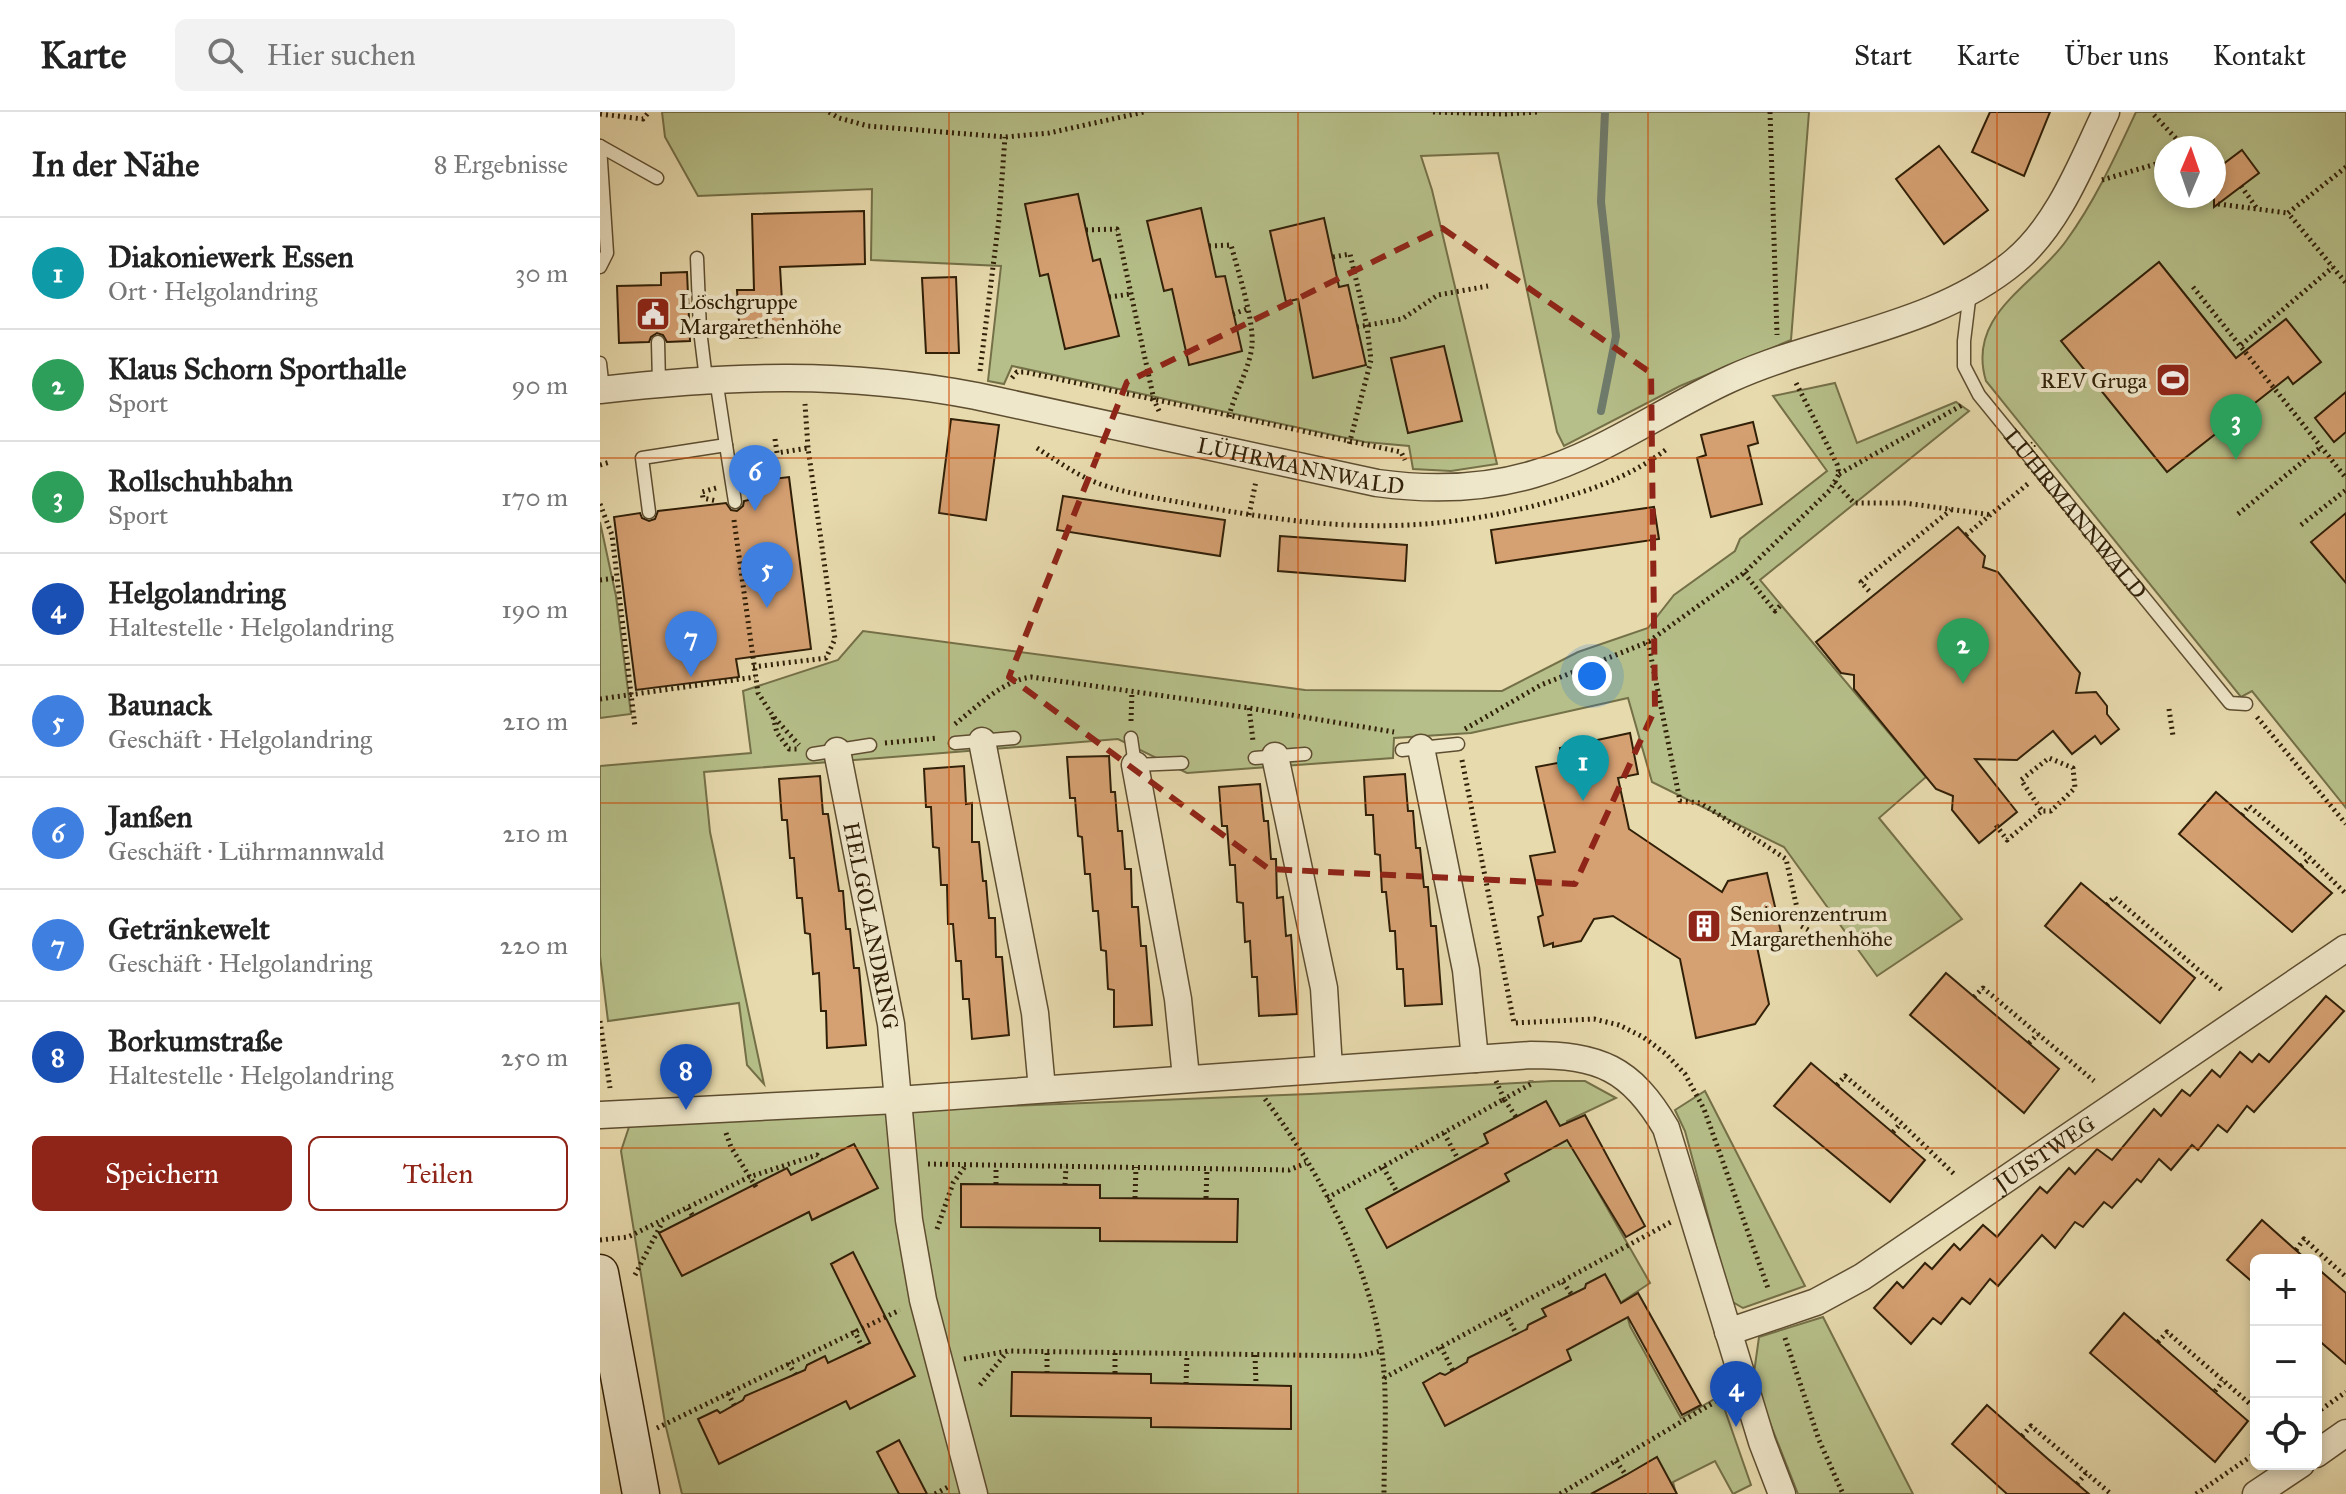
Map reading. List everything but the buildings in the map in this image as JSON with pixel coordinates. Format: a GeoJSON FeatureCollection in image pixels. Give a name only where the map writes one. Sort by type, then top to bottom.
{"type":"FeatureCollection","features":[{"type":"Feature","properties":{"kind":"street","name":"LÜHRMANNWALD"},"geometry":{"type":"LineString","coordinates":[[602,390],[711,379],[803,377],[977,388],[1169,438],[1343,477],[1405,487],[1492,483],[1532,475],[1579,459],[1658,414],[1720,384],[1922,313],[1971,290],[2015,260],[2047,225],[2106,112]]}},
{"type":"Feature","properties":{"kind":"street"},"geometry":{"type":"LineString","coordinates":[[982,741],[1035,1013],[1042,1089]]}},
{"type":"Feature","properties":{"kind":"street"},"geometry":{"type":"LineString","coordinates":[[1412,749],[1466,970],[1475,1059]]}},
{"type":"Feature","properties":{"kind":"street","name":"HELGOLANDRING"},"geometry":{"type":"LineString","coordinates":[[817,751],[891,1024],[903,1164],[922,1290],[974,1494]]}},
{"type":"Feature","properties":{"kind":"street"},"geometry":{"type":"LineString","coordinates":[[1265,757],[1324,988],[1329,1068]]}},
{"type":"Feature","properties":{"kind":"street"},"geometry":{"type":"LineString","coordinates":[[1135,765],[1178,999],[1186,1077]]}},
{"type":"Feature","properties":{"kind":"street","name":"JUISTWEG"},"geometry":{"type":"LineString","coordinates":[[1728,1332],[1816,1302],[1862,1277],[2346,948]]}},
{"type":"Feature","properties":{"kind":"street"},"geometry":{"type":"LineString","coordinates":[[600,1115],[897,1100],[1186,1077],[1475,1059],[1565,1055],[1592,1061],[1620,1073],[1642,1092],[1666,1128],[1762,1442],[1782,1494]]}},
{"type":"Feature","properties":{"kind":"street"},"geometry":{"type":"LineString","coordinates":[[618,1274],[628,1433],[641,1494]]}},
{"type":"Feature","properties":{"kind":"street"},"geometry":{"type":"LineString","coordinates":[[2322,1450],[2346,1433]]}},
{"type":"Feature","properties":{"kind":"street"},"geometry":{"type":"LineString","coordinates":[[2256,1494],[2292,1470]]}},
{"type":"Feature","properties":{"kind":"lane"},"geometry":{"type":"LineString","coordinates":[[600,146],[657,178]]}},
{"type":"Feature","properties":{"kind":"lane"},"geometry":{"type":"LineString","coordinates":[[600,146],[607,253],[600,267]]}},
{"type":"Feature","properties":{"kind":"lane"},"geometry":{"type":"LineString","coordinates":[[697,258],[700,330],[726,445],[734,504]]}},
{"type":"Feature","properties":{"kind":"lane","name":"LÜHRMANNWALD"},"geometry":{"type":"LineString","coordinates":[[1971,290],[1964,366],[1979,395],[2230,703],[2246,704]]}},
{"type":"Feature","properties":{"kind":"lane"},"geometry":{"type":"LineString","coordinates":[[658,342],[659,383]]}},
{"type":"Feature","properties":{"kind":"lane"},"geometry":{"type":"LineString","coordinates":[[600,363],[602,390]]}},
{"type":"Feature","properties":{"kind":"lane"},"geometry":{"type":"LineString","coordinates":[[649,512],[642,458],[726,445]]}},
{"type":"Feature","properties":{"kind":"lane"},"geometry":{"type":"LineString","coordinates":[[682,452],[684,468]]}},
{"type":"Feature","properties":{"kind":"lane"},"geometry":{"type":"LineString","coordinates":[[955,743],[1014,738]]}},
{"type":"Feature","properties":{"kind":"lane"},"geometry":{"type":"LineString","coordinates":[[1131,738],[1135,765],[1182,763]]}},
{"type":"Feature","properties":{"kind":"lane"},"geometry":{"type":"LineString","coordinates":[[1412,749],[1458,744]]}},
{"type":"Feature","properties":{"kind":"lane"},"geometry":{"type":"LineString","coordinates":[[817,751],[870,745]]}},
{"type":"Feature","properties":{"kind":"lane"},"geometry":{"type":"LineString","coordinates":[[1265,757],[1305,754]]}},
{"type":"Feature","properties":{"kind":"path"},"geometry":{"type":"LineString","coordinates":[[600,114],[643,119],[649,112]]}},
{"type":"Feature","properties":{"kind":"path"},"geometry":{"type":"LineString","coordinates":[[829,112],[868,126],[1005,137],[1049,133],[1144,112]]}},
{"type":"Feature","properties":{"kind":"path"},"geometry":{"type":"LineString","coordinates":[[1433,112],[1539,112]]}},
{"type":"Feature","properties":{"kind":"path"},"geometry":{"type":"LineString","coordinates":[[1770,112],[1778,345],[1837,464],[1839,474]]}},
{"type":"Feature","properties":{"kind":"path"},"geometry":{"type":"LineString","coordinates":[[2154,113],[2174,136]]}},
{"type":"Feature","properties":{"kind":"path"},"geometry":{"type":"LineString","coordinates":[[1005,137],[999,219],[977,388],[1007,388],[1013,375],[1025,372],[1401,452],[1404,456],[1405,487]]}},
{"type":"Feature","properties":{"kind":"path"},"geometry":{"type":"LineString","coordinates":[[2071,183],[2104,180],[2154,165]]}},
{"type":"Feature","properties":{"kind":"path"},"geometry":{"type":"LineString","coordinates":[[2226,205],[2288,213],[2346,167]]}},
{"type":"Feature","properties":{"kind":"path"},"geometry":{"type":"LineString","coordinates":[[2241,186],[2258,210]]}},
{"type":"Feature","properties":{"kind":"path"},"geometry":{"type":"LineString","coordinates":[[2288,213],[2346,283]]}},
{"type":"Feature","properties":{"kind":"path"},"geometry":{"type":"LineString","coordinates":[[1086,230],[1117,229],[1154,400],[1169,438]]}},
{"type":"Feature","properties":{"kind":"path"},"geometry":{"type":"LineString","coordinates":[[1209,246],[1231,245],[1253,344],[1229,417]]}},
{"type":"Feature","properties":{"kind":"path"},"geometry":{"type":"LineString","coordinates":[[1333,257],[1350,254],[1367,326],[1371,360],[1362,385],[1343,477]]}},
{"type":"Feature","properties":{"kind":"path"},"geometry":{"type":"LineString","coordinates":[[2241,345],[2333,267]]}},
{"type":"Feature","properties":{"kind":"path"},"geometry":{"type":"LineString","coordinates":[[1357,327],[1402,319],[1438,295],[1488,286]]}},
{"type":"Feature","properties":{"kind":"path"},"geometry":{"type":"LineString","coordinates":[[2193,287],[2346,478]]}},
{"type":"Feature","properties":{"kind":"path"},"geometry":{"type":"LineString","coordinates":[[1109,297],[1131,294]]}},
{"type":"Feature","properties":{"kind":"path"},"geometry":{"type":"LineString","coordinates":[[1233,314],[1247,309]]}},
{"type":"Feature","properties":{"kind":"path"},"geometry":{"type":"LineString","coordinates":[[753,667],[826,658],[835,639],[808,448],[803,377]]}},
{"type":"Feature","properties":{"kind":"path"},"geometry":{"type":"LineString","coordinates":[[1458,744],[1462,731],[1541,685],[1648,642],[1744,573],[1835,482],[1839,474],[1979,395]]}},
{"type":"Feature","properties":{"kind":"path"},"geometry":{"type":"LineString","coordinates":[[775,439],[777,453],[808,448]]}},
{"type":"Feature","properties":{"kind":"path"},"geometry":{"type":"LineString","coordinates":[[2238,514],[2322,447]]}},
{"type":"Feature","properties":{"kind":"path"},"geometry":{"type":"LineString","coordinates":[[1249,515],[1260,458]]}},
{"type":"Feature","properties":{"kind":"path"},"geometry":{"type":"LineString","coordinates":[[600,465],[610,462]]}},
{"type":"Feature","properties":{"kind":"path"},"geometry":{"type":"LineString","coordinates":[[1966,535],[2042,472]]}},
{"type":"Feature","properties":{"kind":"path"},"geometry":{"type":"LineString","coordinates":[[1835,482],[1854,503],[1905,503],[1992,515]]}},
{"type":"Feature","properties":{"kind":"path"},"geometry":{"type":"LineString","coordinates":[[703,495],[716,488]]}},
{"type":"Feature","properties":{"kind":"path"},"geometry":{"type":"LineString","coordinates":[[2301,525],[2346,490]]}},
{"type":"Feature","properties":{"kind":"path"},"geometry":{"type":"LineString","coordinates":[[600,504],[612,535],[635,727]]}},
{"type":"Feature","properties":{"kind":"path"},"geometry":{"type":"LineString","coordinates":[[734,504],[758,693],[796,742]]}},
{"type":"Feature","properties":{"kind":"path"},"geometry":{"type":"LineString","coordinates":[[1869,591],[1861,582],[1951,510]]}},
{"type":"Feature","properties":{"kind":"path"},"geometry":{"type":"LineString","coordinates":[[1744,573],[1775,611],[1780,606]]}},
{"type":"Feature","properties":{"kind":"path"},"geometry":{"type":"LineString","coordinates":[[600,580],[617,578]]}},
{"type":"Feature","properties":{"kind":"path"},"geometry":{"type":"LineString","coordinates":[[1648,642],[1680,801],[1701,803],[1786,859],[1801,926],[1818,935]]}},
{"type":"Feature","properties":{"kind":"path"},"geometry":{"type":"LineString","coordinates":[[600,699],[755,677]]}},
{"type":"Feature","properties":{"kind":"path"},"geometry":{"type":"LineString","coordinates":[[870,745],[938,738],[1017,679],[1031,677],[1398,733],[1412,749]]}},
{"type":"Feature","properties":{"kind":"path"},"geometry":{"type":"LineString","coordinates":[[1131,738],[1132,691]]}},
{"type":"Feature","properties":{"kind":"path"},"geometry":{"type":"LineString","coordinates":[[2246,704],[2346,824]]}},
{"type":"Feature","properties":{"kind":"path"},"geometry":{"type":"LineString","coordinates":[[1249,708],[1265,757]]}},
{"type":"Feature","properties":{"kind":"path"},"geometry":{"type":"LineString","coordinates":[[2169,709],[2173,736]]}},
{"type":"Feature","properties":{"kind":"path"},"geometry":{"type":"LineString","coordinates":[[773,716],[777,733],[789,749],[817,751]]}},
{"type":"Feature","properties":{"kind":"path"},"geometry":{"type":"LineString","coordinates":[[1996,825],[2007,840],[2042,811],[2051,811],[2075,788],[2073,768],[2049,758],[2021,780],[2042,811]]}},
{"type":"Feature","properties":{"kind":"path"},"geometry":{"type":"LineString","coordinates":[[2242,815],[2249,806],[2310,858],[2346,894]]}},
{"type":"Feature","properties":{"kind":"path"},"geometry":{"type":"LineString","coordinates":[[2301,866],[2310,858]]}},
{"type":"Feature","properties":{"kind":"path"},"geometry":{"type":"LineString","coordinates":[[2107,905],[2114,897],[2224,992]]}},
{"type":"Feature","properties":{"kind":"path"},"geometry":{"type":"LineString","coordinates":[[2164,953],[2170,945]]}},
{"type":"Feature","properties":{"kind":"path"},"geometry":{"type":"LineString","coordinates":[[1974,997],[1983,988],[2094,1081]]}},
{"type":"Feature","properties":{"kind":"path"},"geometry":{"type":"LineString","coordinates":[[600,1021],[610,1088]]}},
{"type":"Feature","properties":{"kind":"path"},"geometry":{"type":"LineString","coordinates":[[2029,1043],[2038,1034]]}},
{"type":"Feature","properties":{"kind":"path"},"geometry":{"type":"LineString","coordinates":[[1246,1073],[1284,1125],[1327,1198],[1347,1239],[1368,1295],[1384,1378],[1384,1494]]}},
{"type":"Feature","properties":{"kind":"path"},"geometry":{"type":"LineString","coordinates":[[1837,1085],[1845,1076],[1901,1123],[1955,1175]]}},
{"type":"Feature","properties":{"kind":"path"},"geometry":{"type":"LineString","coordinates":[[1497,1082],[1516,1117]]}},
{"type":"Feature","properties":{"kind":"path"},"geometry":{"type":"LineString","coordinates":[[1327,1198],[1504,1099]]}},
{"type":"Feature","properties":{"kind":"path"},"geometry":{"type":"LineString","coordinates":[[1893,1132],[1901,1123]]}},
{"type":"Feature","properties":{"kind":"path"},"geometry":{"type":"LineString","coordinates":[[726,1133],[726,1139],[756,1187]]}},
{"type":"Feature","properties":{"kind":"path"},"geometry":{"type":"LineString","coordinates":[[1444,1133],[1458,1159]]}},
{"type":"Feature","properties":{"kind":"path"},"geometry":{"type":"LineString","coordinates":[[600,1240],[628,1237],[749,1177],[817,1155],[823,1162]]}},
{"type":"Feature","properties":{"kind":"path"},"geometry":{"type":"LineString","coordinates":[[903,1164],[1289,1170],[1306,1163]]}},
{"type":"Feature","properties":{"kind":"path"},"geometry":{"type":"LineString","coordinates":[[628,1433],[662,1427],[854,1330],[922,1290],[953,1183],[966,1165]]}},
{"type":"Feature","properties":{"kind":"path"},"geometry":{"type":"LineString","coordinates":[[996,1166],[996,1184]]}},
{"type":"Feature","properties":{"kind":"path"},"geometry":{"type":"LineString","coordinates":[[1065,1185],[1066,1167]]}},
{"type":"Feature","properties":{"kind":"path"},"geometry":{"type":"LineString","coordinates":[[1135,1198],[1136,1167]]}},
{"type":"Feature","properties":{"kind":"path"},"geometry":{"type":"LineString","coordinates":[[1383,1167],[1397,1192]]}},
{"type":"Feature","properties":{"kind":"path"},"geometry":{"type":"LineString","coordinates":[[1206,1198],[1207,1168]]}},
{"type":"Feature","properties":{"kind":"path"},"geometry":{"type":"LineString","coordinates":[[688,1208],[694,1218]]}},
{"type":"Feature","properties":{"kind":"path"},"geometry":{"type":"LineString","coordinates":[[1384,1378],[1690,1212]]}},
{"type":"Feature","properties":{"kind":"path"},"geometry":{"type":"LineString","coordinates":[[618,1274],[662,1222]]}},
{"type":"Feature","properties":{"kind":"path"},"geometry":{"type":"LineString","coordinates":[[2296,1250],[2304,1239],[2346,1277]]}},
{"type":"Feature","properties":{"kind":"path"},"geometry":{"type":"LineString","coordinates":[[1563,1282],[1572,1295]]}},
{"type":"Feature","properties":{"kind":"path"},"geometry":{"type":"LineString","coordinates":[[1505,1313],[1517,1335]]}},
{"type":"Feature","properties":{"kind":"path"},"geometry":{"type":"LineString","coordinates":[[854,1330],[863,1349]]}},
{"type":"Feature","properties":{"kind":"path"},"geometry":{"type":"LineString","coordinates":[[2158,1342],[2167,1332],[2250,1404]]}},
{"type":"Feature","properties":{"kind":"path"},"geometry":{"type":"LineString","coordinates":[[1441,1347],[1453,1371]]}},
{"type":"Feature","properties":{"kind":"path"},"geometry":{"type":"LineString","coordinates":[[940,1365],[1008,1351],[1359,1356],[1381,1351]]}},
{"type":"Feature","properties":{"kind":"path"},"geometry":{"type":"LineString","coordinates":[[980,1385],[1008,1351]]}},
{"type":"Feature","properties":{"kind":"path"},"geometry":{"type":"LineString","coordinates":[[1047,1353],[1047,1372]]}},
{"type":"Feature","properties":{"kind":"path"},"geometry":{"type":"LineString","coordinates":[[1115,1353],[1115,1373]]}},
{"type":"Feature","properties":{"kind":"path"},"geometry":{"type":"LineString","coordinates":[[1186,1384],[1187,1354]]}},
{"type":"Feature","properties":{"kind":"path"},"geometry":{"type":"LineString","coordinates":[[1255,1355],[1256,1385]]}},
{"type":"Feature","properties":{"kind":"path"},"geometry":{"type":"LineString","coordinates":[[788,1363],[795,1374]]}},
{"type":"Feature","properties":{"kind":"path"},"geometry":{"type":"LineString","coordinates":[[2215,1391],[2223,1381]]}},
{"type":"Feature","properties":{"kind":"path"},"geometry":{"type":"LineString","coordinates":[[1560,1494],[1744,1385]]}},
{"type":"Feature","properties":{"kind":"path"},"geometry":{"type":"LineString","coordinates":[[2322,1409],[2346,1392]]}},
{"type":"Feature","properties":{"kind":"path"},"geometry":{"type":"LineString","coordinates":[[728,1393],[734,1405]]}},
{"type":"Feature","properties":{"kind":"path"},"geometry":{"type":"LineString","coordinates":[[2022,1436],[2031,1426],[2111,1494]]}},
{"type":"Feature","properties":{"kind":"path"},"geometry":{"type":"LineString","coordinates":[[2196,1494],[2250,1457]]}},
{"type":"Feature","properties":{"kind":"path"},"geometry":{"type":"LineString","coordinates":[[1616,1461],[1626,1475]]}},
{"type":"Feature","properties":{"kind":"path"},"geometry":{"type":"LineString","coordinates":[[2077,1484],[2086,1473]]}},
{"type":"Feature","properties":{"kind":"highlighted area"},"geometry":{"type":"Polygon","coordinates":[[[1442,228],[1651,373],[1655,709],[1575,884],[1269,869],[1009,677],[1127,382],[1442,228]]]}},
{"type":"Feature","properties":{"kind":"green space"},"geometry":{"type":"Polygon","coordinates":[[[662,112],[1809,112],[1791,340],[1680,386],[1564,446],[1557,432],[1498,153],[1421,156],[1432,190],[1497,464],[1451,471],[1413,469],[1409,446],[1365,442],[1012,366],[1004,384],[988,381],[1001,266],[871,260],[872,189],[698,196],[665,137],[662,112]]]}},
{"type":"Feature","properties":{"kind":"green space"},"geometry":{"type":"Polygon","coordinates":[[[2136,112],[2346,112],[2346,808],[2252,691],[2241,697],[1986,381],[1982,358],[1994,319],[2066,241],[2112,162],[2136,112]]]}},
{"type":"Feature","properties":{"kind":"green space"},"geometry":{"type":"Polygon","coordinates":[[[1835,383],[1857,443],[1956,402],[1969,411],[1760,580],[1926,777],[1879,818],[1962,919],[1877,976],[1784,847],[1652,782],[1628,698],[1471,733],[1394,738],[1393,758],[1187,773],[1118,739],[704,772],[710,832],[764,1084],[747,1065],[739,1003],[608,1021],[600,956],[600,766],[751,753],[743,691],[838,660],[863,631],[1305,690],[1502,691],[1578,652],[1648,628],[1674,595],[1735,551],[1740,539],[1827,471],[1773,396],[1835,383]]]}},
{"type":"Feature","properties":{"kind":"green space"},"geometry":{"type":"Polygon","coordinates":[[[600,522],[616,596],[631,714],[600,718],[600,522]]]}},
{"type":"Feature","properties":{"kind":"green space"},"geometry":{"type":"Polygon","coordinates":[[[1585,1081],[1616,1098],[1567,1121],[1570,1143],[1650,1283],[1623,1301],[1630,1326],[1681,1418],[1720,1396],[1751,1485],[1733,1494],[1715,1461],[1673,1482],[1676,1494],[682,1494],[665,1423],[621,1151],[631,1121],[1310,1094],[1585,1081]]]}},
{"type":"Feature","properties":{"kind":"green space"},"geometry":{"type":"Polygon","coordinates":[[[1705,1091],[1805,1286],[1743,1308],[1731,1301],[1685,1131],[1675,1110],[1705,1091]]]}},
{"type":"Feature","properties":{"kind":"green space"},"geometry":{"type":"Polygon","coordinates":[[[1823,1317],[1913,1494],[1798,1494],[1753,1380],[1759,1337],[1823,1317]]]}},
{"type":"Feature","properties":{"kind":"waterway"},"geometry":{"type":"LineString","coordinates":[[1601,411],[1616,336],[1601,202],[1605,112]]}},
{"type":"Feature","properties":{"kind":"place","name":"Löschgruppe Margarethenhöhe"},"geometry":{"type":"Point","coordinates":[653,314]}},
{"type":"Feature","properties":{"kind":"place","name":"REV Gruga"},"geometry":{"type":"Point","coordinates":[2173,380]}},
{"type":"Feature","properties":{"kind":"place","name":"Rollschuhbahn"},"geometry":{"type":"Point","coordinates":[2236,460]}},
{"type":"Feature","properties":{"kind":"place","name":"Janßen"},"geometry":{"type":"Point","coordinates":[755,511]}},
{"type":"Feature","properties":{"kind":"place","name":"Baunack"},"geometry":{"type":"Point","coordinates":[767,608]}},
{"type":"Feature","properties":{"kind":"place","name":"Getränkewelt"},"geometry":{"type":"Point","coordinates":[691,677]}},
{"type":"Feature","properties":{"kind":"place","name":"Klaus Schorn Sporthalle"},"geometry":{"type":"Point","coordinates":[1963,684]}},
{"type":"Feature","properties":{"kind":"place","name":"Diakoniewerk Essen"},"geometry":{"type":"Point","coordinates":[1583,801]}},
{"type":"Feature","properties":{"kind":"place","name":"Seniorenzentrum Margarethenhöhe"},"geometry":{"type":"Point","coordinates":[1704,926]}},
{"type":"Feature","properties":{"kind":"place","name":"Borkumstraße"},"geometry":{"type":"Point","coordinates":[686,1110]}},
{"type":"Feature","properties":{"kind":"place","name":"Helgolandring"},"geometry":{"type":"Point","coordinates":[1736,1427]}}]}
